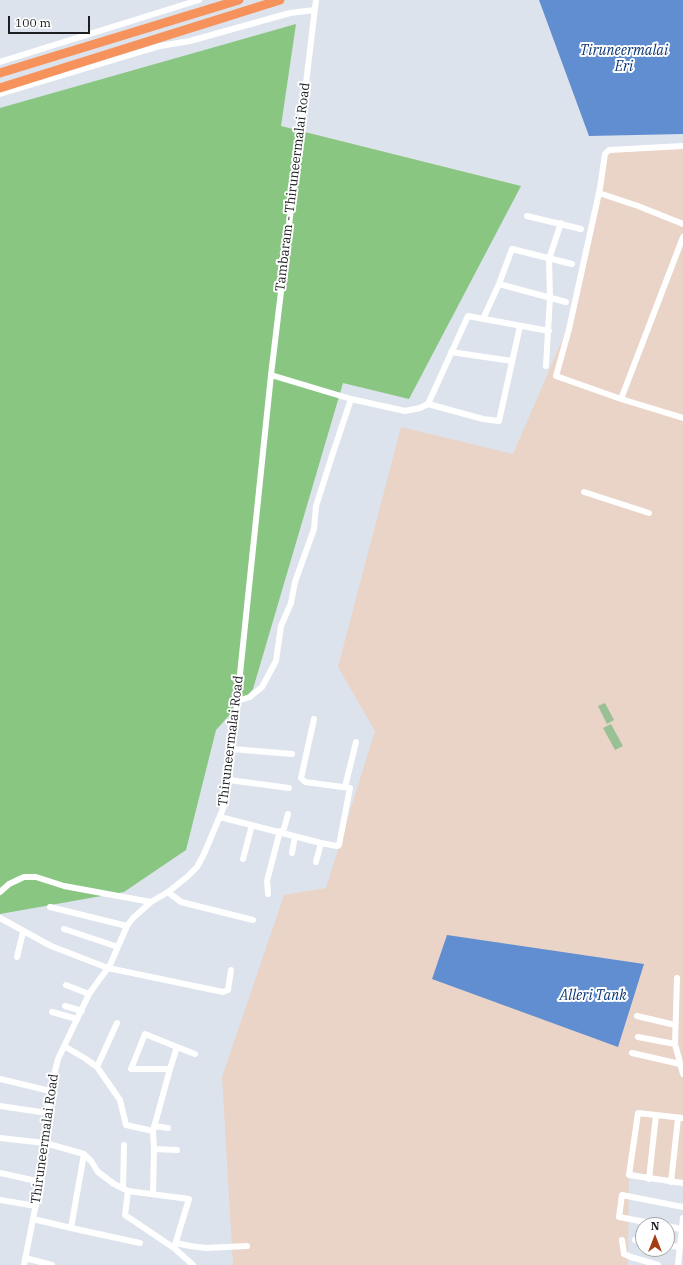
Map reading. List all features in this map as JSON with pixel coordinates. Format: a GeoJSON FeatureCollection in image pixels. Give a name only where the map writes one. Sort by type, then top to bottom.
{"type":"FeatureCollection","features":[{"type":"Feature","properties":{"kind":"highway"},"geometry":{"type":"LineString","coordinates":[[0,73],[239,0]]}},
{"type":"Feature","properties":{"kind":"highway"},"geometry":{"type":"LineString","coordinates":[[0,88],[280,0]]}},
{"type":"Feature","properties":{"kind":"street"},"geometry":{"type":"LineString","coordinates":[[0,62],[199,0]]}},
{"type":"Feature","properties":{"kind":"street","name":"Tambaram - Thiruneermalai Road"},"geometry":{"type":"LineString","coordinates":[[271,374],[316,0]]}},
{"type":"Feature","properties":{"kind":"street"},"geometry":{"type":"LineString","coordinates":[[0,94],[160,46],[190,41],[290,13],[315,10]]}},
{"type":"Feature","properties":{"kind":"street"},"geometry":{"type":"LineString","coordinates":[[683,146],[609,150],[605,154],[599,193],[569,329],[556,376],[621,399],[683,418]]}},
{"type":"Feature","properties":{"kind":"street"},"geometry":{"type":"LineString","coordinates":[[599,193],[638,206],[683,224]]}},
{"type":"Feature","properties":{"kind":"street"},"geometry":{"type":"LineString","coordinates":[[527,216],[581,228]]}},
{"type":"Feature","properties":{"kind":"street"},"geometry":{"type":"LineString","coordinates":[[546,366],[550,298],[549,259],[561,223]]}},
{"type":"Feature","properties":{"kind":"street"},"geometry":{"type":"LineString","coordinates":[[621,399],[683,237]]}},
{"type":"Feature","properties":{"kind":"street"},"geometry":{"type":"LineString","coordinates":[[484,319],[512,249],[572,264]]}},
{"type":"Feature","properties":{"kind":"street"},"geometry":{"type":"LineString","coordinates":[[499,284],[566,302]]}},
{"type":"Feature","properties":{"kind":"street"},"geometry":{"type":"LineString","coordinates":[[428,404],[468,316],[549,331]]}},
{"type":"Feature","properties":{"kind":"street"},"geometry":{"type":"LineString","coordinates":[[271,374],[351,399],[405,411],[428,404],[482,419],[499,421],[520,326]]}},
{"type":"Feature","properties":{"kind":"street"},"geometry":{"type":"LineString","coordinates":[[451,352],[512,361]]}},
{"type":"Feature","properties":{"kind":"street","name":"Thiruneermalai Road"},"geometry":{"type":"LineString","coordinates":[[24,1265],[40,1182],[50,1091],[58,1059],[89,994],[108,968],[127,926],[133,918],[151,902],[168,892],[187,877],[197,866],[204,854],[225,804],[229,780],[271,374]]}},
{"type":"Feature","properties":{"kind":"street"},"geometry":{"type":"LineString","coordinates":[[237,701],[250,697],[262,687],[276,661],[281,626],[292,603],[295,582],[314,529],[316,506],[351,399]]}},
{"type":"Feature","properties":{"kind":"street"},"geometry":{"type":"LineString","coordinates":[[584,492],[649,513]]}},
{"type":"Feature","properties":{"kind":"street"},"geometry":{"type":"LineString","coordinates":[[220,817],[321,843],[337,846],[340,844],[350,790],[348,787],[305,782],[301,778],[314,719]]}},
{"type":"Feature","properties":{"kind":"street"},"geometry":{"type":"LineString","coordinates":[[345,787],[356,742]]}},
{"type":"Feature","properties":{"kind":"street"},"geometry":{"type":"LineString","coordinates":[[232,749],[292,754]]}},
{"type":"Feature","properties":{"kind":"street"},"geometry":{"type":"LineString","coordinates":[[229,780],[289,788]]}},
{"type":"Feature","properties":{"kind":"street"},"geometry":{"type":"LineString","coordinates":[[268,894],[267,881],[288,814]]}},
{"type":"Feature","properties":{"kind":"street"},"geometry":{"type":"LineString","coordinates":[[242,859],[252,825]]}},
{"type":"Feature","properties":{"kind":"street"},"geometry":{"type":"LineString","coordinates":[[292,853],[296,836]]}},
{"type":"Feature","properties":{"kind":"street"},"geometry":{"type":"LineString","coordinates":[[316,862],[321,843]]}},
{"type":"Feature","properties":{"kind":"street"},"geometry":{"type":"LineString","coordinates":[[0,892],[9,884],[24,877],[36,877],[64,886],[151,902]]}},
{"type":"Feature","properties":{"kind":"street"},"geometry":{"type":"LineString","coordinates":[[168,892],[181,902],[253,920]]}},
{"type":"Feature","properties":{"kind":"street"},"geometry":{"type":"LineString","coordinates":[[50,906],[127,926]]}},
{"type":"Feature","properties":{"kind":"street"},"geometry":{"type":"LineString","coordinates":[[0,918],[23,932],[51,946],[108,968],[223,992],[228,990],[231,970]]}},
{"type":"Feature","properties":{"kind":"street"},"geometry":{"type":"LineString","coordinates":[[64,929],[118,947]]}},
{"type":"Feature","properties":{"kind":"street"},"geometry":{"type":"LineString","coordinates":[[16,957],[23,932]]}},
{"type":"Feature","properties":{"kind":"street"},"geometry":{"type":"LineString","coordinates":[[677,978],[675,1044],[683,1074]]}},
{"type":"Feature","properties":{"kind":"street"},"geometry":{"type":"LineString","coordinates":[[66,984],[89,994]]}},
{"type":"Feature","properties":{"kind":"street"},"geometry":{"type":"LineString","coordinates":[[65,1006],[82,1011]]}},
{"type":"Feature","properties":{"kind":"street"},"geometry":{"type":"LineString","coordinates":[[52,1012],[77,1019]]}},
{"type":"Feature","properties":{"kind":"street"},"geometry":{"type":"LineString","coordinates":[[637,1016],[675,1025]]}},
{"type":"Feature","properties":{"kind":"street"},"geometry":{"type":"LineString","coordinates":[[97,1067],[117,1023]]}},
{"type":"Feature","properties":{"kind":"street"},"geometry":{"type":"LineString","coordinates":[[170,1069],[131,1069],[145,1034],[195,1054]]}},
{"type":"Feature","properties":{"kind":"street"},"geometry":{"type":"LineString","coordinates":[[638,1038],[675,1044]]}},
{"type":"Feature","properties":{"kind":"street"},"geometry":{"type":"LineString","coordinates":[[64,1046],[97,1067],[120,1100],[126,1125],[168,1128]]}},
{"type":"Feature","properties":{"kind":"street"},"geometry":{"type":"LineString","coordinates":[[153,1194],[154,1128],[177,1047]]}},
{"type":"Feature","properties":{"kind":"street"},"geometry":{"type":"LineString","coordinates":[[632,1053],[680,1064]]}},
{"type":"Feature","properties":{"kind":"street"},"geometry":{"type":"LineString","coordinates":[[0,1079],[50,1091]]}},
{"type":"Feature","properties":{"kind":"street"},"geometry":{"type":"LineString","coordinates":[[0,1106],[47,1113]]}},
{"type":"Feature","properties":{"kind":"street"},"geometry":{"type":"LineString","coordinates":[[671,1182],[680,1118],[638,1113],[629,1175],[649,1179],[671,1182],[683,1183]]}},
{"type":"Feature","properties":{"kind":"street"},"geometry":{"type":"LineString","coordinates":[[649,1179],[656,1115]]}},
{"type":"Feature","properties":{"kind":"street"},"geometry":{"type":"LineString","coordinates":[[0,1138],[45,1143],[84,1154],[91,1161],[98,1172],[114,1184],[126,1190],[189,1199],[175,1245]]}},
{"type":"Feature","properties":{"kind":"street"},"geometry":{"type":"LineString","coordinates":[[124,1145],[126,1190],[125,1215],[175,1245],[193,1265]]}},
{"type":"Feature","properties":{"kind":"street"},"geometry":{"type":"LineString","coordinates":[[154,1149],[177,1150]]}},
{"type":"Feature","properties":{"kind":"street"},"geometry":{"type":"LineString","coordinates":[[71,1228],[84,1154]]}},
{"type":"Feature","properties":{"kind":"street"},"geometry":{"type":"LineString","coordinates":[[0,1173],[40,1182]]}},
{"type":"Feature","properties":{"kind":"street"},"geometry":{"type":"LineString","coordinates":[[635,1220],[619,1217],[622,1195],[683,1207]]}},
{"type":"Feature","properties":{"kind":"street"},"geometry":{"type":"LineString","coordinates":[[0,1200],[36,1206]]}},
{"type":"Feature","properties":{"kind":"street"},"geometry":{"type":"LineString","coordinates":[[678,1265],[683,1218]]}},
{"type":"Feature","properties":{"kind":"street"},"geometry":{"type":"LineString","coordinates":[[33,1219],[140,1243]]}},
{"type":"Feature","properties":{"kind":"street"},"geometry":{"type":"LineString","coordinates":[[675,1228],[681,1229]]}},
{"type":"Feature","properties":{"kind":"street"},"geometry":{"type":"LineString","coordinates":[[622,1240],[624,1254],[658,1265]]}},
{"type":"Feature","properties":{"kind":"street"},"geometry":{"type":"LineString","coordinates":[[175,1245],[206,1248],[247,1246]]}},
{"type":"Feature","properties":{"kind":"street"},"geometry":{"type":"LineString","coordinates":[[675,1247],[679,1248]]}},
{"type":"Feature","properties":{"kind":"street"},"geometry":{"type":"LineString","coordinates":[[25,1258],[52,1265]]}},
{"type":"Feature","properties":{"kind":"shaded area"},"geometry":{"type":"Polygon","coordinates":[[[683,147],[683,1186],[629,1170],[628,1265],[233,1265],[222,1077],[284,895],[326,888],[375,731],[338,667],[401,427],[513,454],[563,338],[583,263],[605,150],[683,147]]]}},
{"type":"Feature","properties":{"kind":"green space"},"geometry":{"type":"Polygon","coordinates":[[[296,24],[281,126],[521,186],[409,399],[343,383],[253,689],[216,730],[186,850],[124,892],[0,914],[0,108],[296,24]]]}},
{"type":"Feature","properties":{"kind":"green space"},"geometry":{"type":"Polygon","coordinates":[[[605,703],[614,720],[607,724],[598,706],[605,703]]]}},
{"type":"Feature","properties":{"kind":"green space"},"geometry":{"type":"Polygon","coordinates":[[[611,724],[623,746],[615,750],[603,728],[611,724]]]}},
{"type":"Feature","properties":{"kind":"water","name":"Tiruneermalai Eri"},"geometry":{"type":"Polygon","coordinates":[[[539,0],[683,0],[683,134],[589,136],[539,0]]]}},
{"type":"Feature","properties":{"kind":"water","name":"Alleri Tank"},"geometry":{"type":"Polygon","coordinates":[[[447,935],[644,964],[618,1047],[432,979],[447,935]]]}}]}
